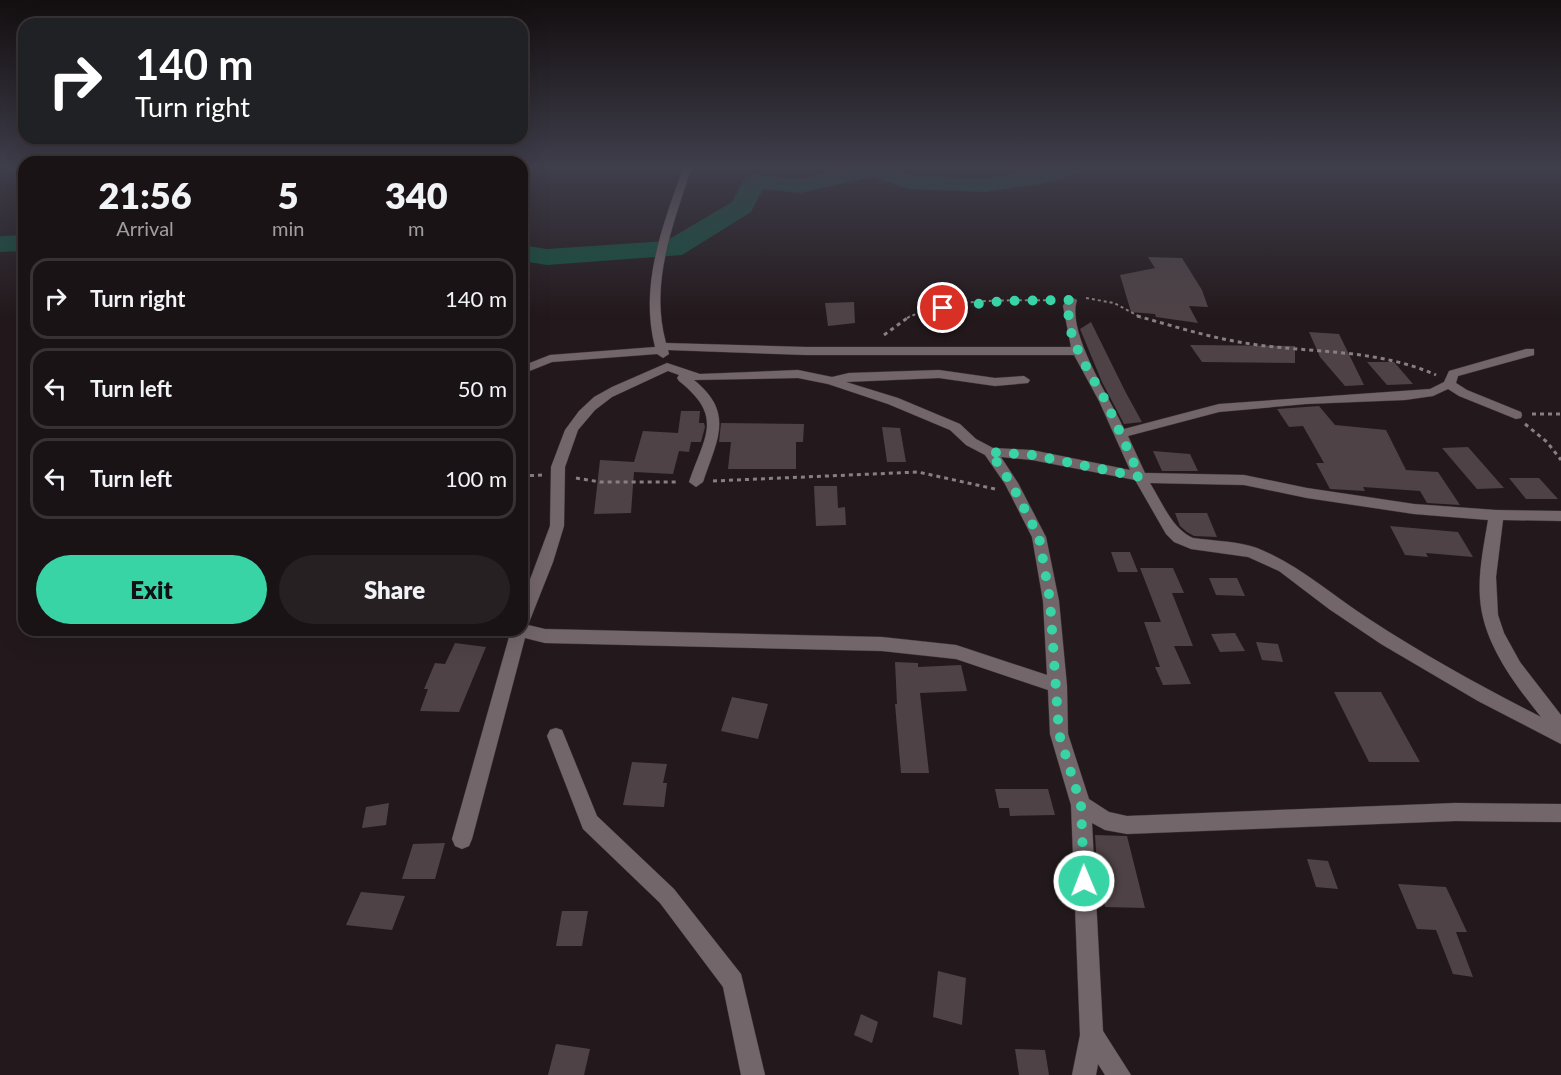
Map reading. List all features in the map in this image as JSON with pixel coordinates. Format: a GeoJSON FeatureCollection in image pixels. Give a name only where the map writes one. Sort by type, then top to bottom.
{"type":"FeatureCollection","features":[{"type":"Feature","properties":{"kind":"street"},"geometry":{"type":"LineString","coordinates":[[671,216],[660,248],[655,284],[658,339],[667,367],[703,392],[712,406],[714,426],[696,482]]}},
{"type":"Feature","properties":{"kind":"street"},"geometry":{"type":"LineString","coordinates":[[1071,300],[1069,306],[1072,330],[1078,351],[1121,434],[1140,477],[1171,530],[1179,538],[1191,543],[1251,552],[1284,567],[1387,639],[1484,696],[1561,736]]}},
{"type":"Feature","properties":{"kind":"street"},"geometry":{"type":"LineString","coordinates":[[528,368],[550,359],[662,348],[806,351],[1078,351]]}},
{"type":"Feature","properties":{"kind":"street"},"geometry":{"type":"LineString","coordinates":[[1121,434],[1220,408],[1306,400],[1405,396],[1433,392],[1449,384],[1453,374],[1530,352]]}},
{"type":"Feature","properties":{"kind":"street"},"geometry":{"type":"LineString","coordinates":[[528,604],[557,524],[560,502],[557,474],[572,428],[590,406],[606,395],[650,377],[667,367],[699,378],[798,374],[831,381],[893,401],[955,427],[971,442],[990,452],[1032,455],[1140,477],[1179,480],[1244,480],[1359,502],[1496,515],[1561,516]]}},
{"type":"Feature","properties":{"kind":"street"},"geometry":{"type":"LineString","coordinates":[[831,381],[849,377],[939,374],[995,382],[1024,381]]}},
{"type":"Feature","properties":{"kind":"street"},"geometry":{"type":"LineString","coordinates":[[1449,384],[1463,393],[1516,415]]}},
{"type":"Feature","properties":{"kind":"street"},"geometry":{"type":"LineString","coordinates":[[990,452],[1039,537],[1050,600],[1058,686],[1059,734],[1081,805],[1092,1035],[1084,1075]]}},
{"type":"Feature","properties":{"kind":"street"},"geometry":{"type":"LineString","coordinates":[[1496,515],[1489,564],[1488,600],[1495,633],[1532,692],[1561,728]]}},
{"type":"Feature","properties":{"kind":"street"},"geometry":{"type":"LineString","coordinates":[[528,632],[545,636],[882,644],[956,652],[1058,686]]}},
{"type":"Feature","properties":{"kind":"street"},"geometry":{"type":"LineString","coordinates":[[462,839],[518,636]]}},
{"type":"Feature","properties":{"kind":"street"},"geometry":{"type":"LineString","coordinates":[[555,736],[590,822],[667,896],[733,982],[753,1075]]}},
{"type":"Feature","properties":{"kind":"street"},"geometry":{"type":"LineString","coordinates":[[1081,805],[1105,821],[1127,825],[1455,812],[1561,813]]}},
{"type":"Feature","properties":{"kind":"street"},"geometry":{"type":"LineString","coordinates":[[1092,1035],[1119,1075]]}},
{"type":"Feature","properties":{"kind":"path"},"geometry":{"type":"LineString","coordinates":[[878,338],[908,317],[925,310],[1003,301],[1086,298],[1102,300],[1136,316],[1239,342],[1380,357],[1411,364],[1449,384]]}},
{"type":"Feature","properties":{"kind":"path"},"geometry":{"type":"LineString","coordinates":[[1516,415],[1561,414]]}},
{"type":"Feature","properties":{"kind":"path"},"geometry":{"type":"LineString","coordinates":[[1516,415],[1546,442],[1561,460]]}},
{"type":"Feature","properties":{"kind":"path"},"geometry":{"type":"LineString","coordinates":[[528,476],[557,474],[600,482],[696,482],[918,472],[1013,491]]}},
{"type":"Feature","properties":{"kind":"building"},"geometry":{"type":"Polygon","coordinates":[[[1148,257],[1182,258],[1202,290],[1208,307],[1189,306],[1198,323],[1156,317],[1155,314],[1131,312],[1120,275],[1155,268],[1148,257]]]}},
{"type":"Feature","properties":{"kind":"building"},"geometry":{"type":"Polygon","coordinates":[[[854,302],[855,323],[828,326],[825,303],[854,302]]]}},
{"type":"Feature","properties":{"kind":"building"},"geometry":{"type":"Polygon","coordinates":[[[1091,322],[1142,422],[1124,424],[1102,382],[1080,329],[1091,322]]]}},
{"type":"Feature","properties":{"kind":"building"},"geometry":{"type":"Polygon","coordinates":[[[1309,332],[1339,334],[1364,385],[1345,386],[1320,357],[1309,332]]]}},
{"type":"Feature","properties":{"kind":"building"},"geometry":{"type":"Polygon","coordinates":[[[1190,345],[1295,346],[1295,363],[1202,362],[1190,345]]]}},
{"type":"Feature","properties":{"kind":"building"},"geometry":{"type":"Polygon","coordinates":[[[1367,362],[1394,362],[1413,384],[1387,385],[1367,362]]]}},
{"type":"Feature","properties":{"kind":"building"},"geometry":{"type":"Polygon","coordinates":[[[1319,406],[1335,425],[1386,430],[1406,470],[1438,472],[1460,505],[1427,503],[1420,491],[1363,487],[1365,491],[1330,489],[1316,463],[1324,463],[1303,426],[1289,427],[1277,409],[1319,406]]]}},
{"type":"Feature","properties":{"kind":"building"},"geometry":{"type":"Polygon","coordinates":[[[681,411],[700,411],[699,423],[704,423],[705,427],[701,442],[691,442],[689,452],[679,451],[673,474],[634,472],[631,513],[594,514],[600,460],[634,462],[643,431],[678,433],[681,411]]]}},
{"type":"Feature","properties":{"kind":"building"},"geometry":{"type":"Polygon","coordinates":[[[721,423],[804,424],[803,442],[796,442],[796,469],[728,469],[731,442],[719,442],[721,423]]]}},
{"type":"Feature","properties":{"kind":"building"},"geometry":{"type":"Polygon","coordinates":[[[882,427],[900,428],[906,462],[887,462],[882,427]]]}},
{"type":"Feature","properties":{"kind":"building"},"geometry":{"type":"Polygon","coordinates":[[[1468,447],[1504,488],[1477,489],[1442,448],[1468,447]]]}},
{"type":"Feature","properties":{"kind":"building"},"geometry":{"type":"Polygon","coordinates":[[[1153,451],[1190,454],[1198,471],[1162,471],[1153,451]]]}},
{"type":"Feature","properties":{"kind":"building"},"geometry":{"type":"Polygon","coordinates":[[[1509,478],[1539,478],[1558,499],[1526,499],[1509,478]]]}},
{"type":"Feature","properties":{"kind":"building"},"geometry":{"type":"Polygon","coordinates":[[[814,486],[837,486],[838,508],[845,507],[846,525],[816,526],[814,486]]]}},
{"type":"Feature","properties":{"kind":"building"},"geometry":{"type":"Polygon","coordinates":[[[1175,513],[1207,513],[1217,537],[1194,536],[1187,532],[1180,526],[1175,513]]]}},
{"type":"Feature","properties":{"kind":"building"},"geometry":{"type":"Polygon","coordinates":[[[1390,526],[1458,532],[1473,557],[1426,553],[1428,557],[1405,555],[1390,526]]]}},
{"type":"Feature","properties":{"kind":"building"},"geometry":{"type":"Polygon","coordinates":[[[1111,552],[1130,552],[1138,572],[1118,572],[1111,552]]]}},
{"type":"Feature","properties":{"kind":"building"},"geometry":{"type":"Polygon","coordinates":[[[1140,568],[1173,568],[1184,593],[1172,593],[1193,646],[1174,646],[1191,684],[1163,685],[1155,667],[1160,667],[1144,622],[1161,622],[1140,568]]]}},
{"type":"Feature","properties":{"kind":"building"},"geometry":{"type":"Polygon","coordinates":[[[1209,578],[1237,578],[1245,596],[1216,595],[1209,578]]]}},
{"type":"Feature","properties":{"kind":"building"},"geometry":{"type":"Polygon","coordinates":[[[1235,633],[1245,651],[1220,652],[1211,634],[1235,633]]]}},
{"type":"Feature","properties":{"kind":"building"},"geometry":{"type":"Polygon","coordinates":[[[1256,642],[1278,644],[1283,662],[1262,660],[1256,642]]]}},
{"type":"Feature","properties":{"kind":"building"},"geometry":{"type":"Polygon","coordinates":[[[455,643],[486,647],[459,712],[420,711],[428,689],[424,689],[435,663],[445,664],[455,643]]]}},
{"type":"Feature","properties":{"kind":"building"},"geometry":{"type":"Polygon","coordinates":[[[895,662],[918,663],[918,667],[961,665],[967,691],[920,693],[929,773],[901,773],[895,704],[897,704],[895,662]]]}},
{"type":"Feature","properties":{"kind":"building"},"geometry":{"type":"Polygon","coordinates":[[[1334,692],[1381,692],[1420,762],[1369,762],[1334,692]]]}},
{"type":"Feature","properties":{"kind":"building"},"geometry":{"type":"Polygon","coordinates":[[[732,697],[768,704],[758,739],[721,731],[732,697]]]}},
{"type":"Feature","properties":{"kind":"building"},"geometry":{"type":"Polygon","coordinates":[[[632,762],[667,764],[663,783],[667,783],[664,807],[623,805],[632,762]]]}},
{"type":"Feature","properties":{"kind":"building"},"geometry":{"type":"Polygon","coordinates":[[[995,789],[1048,789],[1055,815],[1010,816],[1009,808],[999,808],[995,789]]]}},
{"type":"Feature","properties":{"kind":"building"},"geometry":{"type":"Polygon","coordinates":[[[389,803],[386,825],[362,828],[366,807],[389,803]]]}},
{"type":"Feature","properties":{"kind":"building"},"geometry":{"type":"Polygon","coordinates":[[[1095,835],[1127,836],[1145,908],[1105,907],[1097,868],[1095,835]]]}},
{"type":"Feature","properties":{"kind":"building"},"geometry":{"type":"Polygon","coordinates":[[[445,843],[435,879],[402,879],[413,844],[445,843]]]}},
{"type":"Feature","properties":{"kind":"building"},"geometry":{"type":"Polygon","coordinates":[[[1307,859],[1328,861],[1338,889],[1316,887],[1307,859]]]}},
{"type":"Feature","properties":{"kind":"building"},"geometry":{"type":"Polygon","coordinates":[[[1398,884],[1446,887],[1467,932],[1456,932],[1473,977],[1453,974],[1436,930],[1417,929],[1398,884]]]}},
{"type":"Feature","properties":{"kind":"building"},"geometry":{"type":"Polygon","coordinates":[[[361,892],[405,896],[392,930],[346,925],[361,892]]]}},
{"type":"Feature","properties":{"kind":"building"},"geometry":{"type":"Polygon","coordinates":[[[562,911],[588,911],[582,946],[556,946],[562,911]]]}},
{"type":"Feature","properties":{"kind":"building"},"geometry":{"type":"Polygon","coordinates":[[[938,971],[966,978],[962,1025],[933,1017],[938,971]]]}},
{"type":"Feature","properties":{"kind":"building"},"geometry":{"type":"Polygon","coordinates":[[[861,1014],[878,1022],[872,1043],[854,1035],[861,1014]]]}},
{"type":"Feature","properties":{"kind":"building"},"geometry":{"type":"Polygon","coordinates":[[[556,1044],[590,1049],[584,1075],[548,1075],[556,1044]]]}},
{"type":"Feature","properties":{"kind":"building"},"geometry":{"type":"Polygon","coordinates":[[[1015,1049],[1045,1050],[1049,1075],[1019,1075],[1015,1049]]]}},
{"type":"Feature","properties":{"kind":"waterway"},"geometry":{"type":"LineString","coordinates":[[528,254],[547,257],[672,249],[727,216]]}},
{"type":"Feature","properties":{"kind":"waterway"},"geometry":{"type":"LineString","coordinates":[[0,244],[18,243]]}},
{"type":"Feature","properties":{"kind":"route"},"geometry":{"type":"LineString","coordinates":[[943,308],[1003,301],[1071,300],[1069,306],[1072,330],[1078,351],[1105,401],[1140,477],[1086,468],[1032,455],[990,452],[1011,483],[1013,491],[1039,537],[1050,600],[1057,665],[1059,734],[1081,805],[1084,881]]}}]}
